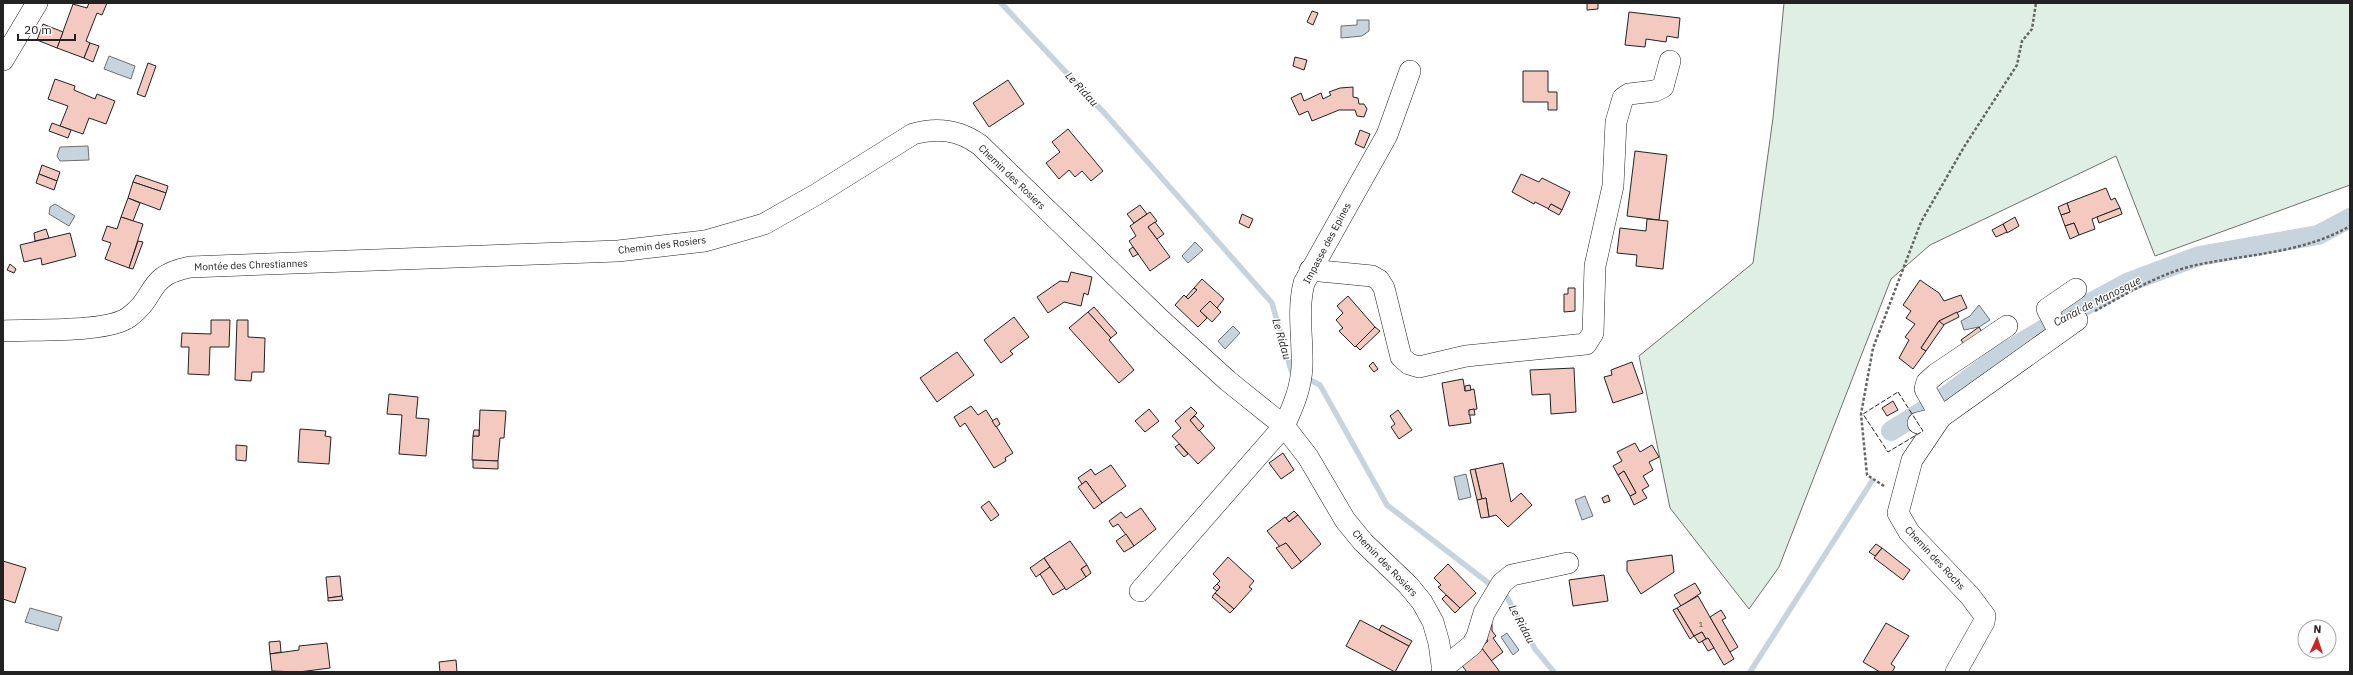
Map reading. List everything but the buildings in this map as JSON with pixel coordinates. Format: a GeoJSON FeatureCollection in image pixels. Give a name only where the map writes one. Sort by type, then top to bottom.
{"type":"FeatureCollection","features":[{"type":"Feature","properties":{"kind":"street"},"geometry":{"type":"LineString","coordinates":[[3,60],[37,3]]}},
{"type":"Feature","properties":{"kind":"street"},"geometry":{"type":"LineString","coordinates":[[1310,270],[1372,276],[1379,280],[1384,288],[1401,357],[1409,364],[1419,367],[1466,356],[1586,344],[1593,333],[1595,266],[1613,186],[1616,122],[1623,98],[1629,94],[1655,91],[1663,86],[1670,61]]}},
{"type":"Feature","properties":{"kind":"street","name":"Impasse des Epines"},"geometry":{"type":"LineString","coordinates":[[1284,426],[1299,389],[1302,367],[1300,307],[1304,283],[1387,135],[1410,71]]}},
{"type":"Feature","properties":{"kind":"street","name":"Chemin des Rosiers"},"geometry":{"type":"LineString","coordinates":[[522,254],[618,251],[677,246],[734,234],[764,224],[817,194],[913,134],[930,129],[952,131],[968,136],[980,145],[1173,332],[1228,381],[1284,426],[1308,457],[1345,520],[1363,542],[1408,585],[1422,602],[1433,622],[1439,643],[1442,671]]}},
{"type":"Feature","properties":{"kind":"street","name":"Montée des Chrestiannes"},"geometry":{"type":"LineString","coordinates":[[3,331],[91,327],[120,322],[136,311],[165,274],[190,267],[522,254]]}},
{"type":"Feature","properties":{"kind":"street"},"geometry":{"type":"LineString","coordinates":[[2059,332],[2047,309],[2076,289]]}},
{"type":"Feature","properties":{"kind":"street","name":"Chemin des Rochs"},"geometry":{"type":"LineString","coordinates":[[1956,672],[1984,622],[1985,616],[1981,609],[1910,532],[1898,513],[1912,460],[1941,417],[2077,320]]}},
{"type":"Feature","properties":{"kind":"street"},"geometry":{"type":"LineString","coordinates":[[1918,423],[1941,417],[1925,389],[1928,382],[1936,374],[2007,326]]}},
{"type":"Feature","properties":{"kind":"street"},"geometry":{"type":"LineString","coordinates":[[1140,591],[1284,426]]}},
{"type":"Feature","properties":{"kind":"street","name":"Chemin des Rosiers"},"geometry":{"type":"LineString","coordinates":[[1442,671],[1472,645],[1484,613],[1497,589],[1512,575],[1568,563]]}},
{"type":"Feature","properties":{"kind":"path"},"geometry":{"type":"LineString","coordinates":[[1883,483],[1867,475],[1861,414],[1873,348],[1921,222],[1964,147],[2017,65],[2022,41],[2032,29],[2036,3]]}},
{"type":"Feature","properties":{"kind":"path"},"geometry":{"type":"LineString","coordinates":[[2077,320],[2146,284],[2190,267],[2315,243],[2350,226]]}},
{"type":"Feature","properties":{"kind":"green space"},"geometry":{"type":"Polygon","coordinates":[[[1784,3],[2350,3],[2350,185],[2155,256],[2116,156],[1930,245],[1891,279],[1779,567],[1749,609],[1670,508],[1639,356],[1753,263],[1773,118],[1784,3]]]}},
{"type":"Feature","properties":{"kind":"shaded area"},"geometry":{"type":"Polygon","coordinates":[[[1357,20],[1369,20],[1369,31],[1362,36],[1341,38],[1341,26],[1357,25],[1357,20]]]}},
{"type":"Feature","properties":{"kind":"shaded area"},"geometry":{"type":"Polygon","coordinates":[[[109,56],[135,66],[131,79],[104,69],[109,56]]]}},
{"type":"Feature","properties":{"kind":"shaded area"},"geometry":{"type":"Polygon","coordinates":[[[88,146],[89,160],[60,161],[57,156],[60,147],[88,146]]]}},
{"type":"Feature","properties":{"kind":"shaded area"},"geometry":{"type":"Polygon","coordinates":[[[55,204],[75,216],[69,226],[49,214],[50,207],[55,204]]]}},
{"type":"Feature","properties":{"kind":"shaded area"},"geometry":{"type":"Polygon","coordinates":[[[1195,242],[1203,250],[1188,263],[1182,256],[1195,242]]]}},
{"type":"Feature","properties":{"kind":"shaded area"},"geometry":{"type":"Polygon","coordinates":[[[1979,305],[1990,320],[1979,327],[1964,330],[1961,321],[1970,316],[1979,305]]]}},
{"type":"Feature","properties":{"kind":"shaded area"},"geometry":{"type":"Polygon","coordinates":[[[1233,326],[1240,333],[1225,349],[1218,341],[1233,326]]]}},
{"type":"Feature","properties":{"kind":"shaded area"},"geometry":{"type":"Polygon","coordinates":[[[1466,474],[1471,497],[1459,500],[1454,477],[1466,474]]]}},
{"type":"Feature","properties":{"kind":"shaded area"},"geometry":{"type":"Polygon","coordinates":[[[1585,496],[1593,516],[1582,520],[1575,500],[1585,496]]]}},
{"type":"Feature","properties":{"kind":"shaded area"},"geometry":{"type":"Polygon","coordinates":[[[30,608],[62,617],[58,631],[25,622],[30,608]]]}},
{"type":"Feature","properties":{"kind":"shaded area"},"geometry":{"type":"Polygon","coordinates":[[[1507,633],[1519,650],[1513,655],[1501,637],[1507,633]]]}},
{"type":"Feature","properties":{"kind":"waterway","name":"Le Ridau"},"geometry":{"type":"LineString","coordinates":[[1001,3],[1108,117],[1272,303],[1291,370],[1296,373]]}},
{"type":"Feature","properties":{"kind":"waterway","name":"Canal de Manosque"},"geometry":{"type":"LineString","coordinates":[[1891,431],[1942,399],[1999,356],[2064,317],[2129,282],[2199,256],[2318,235],[2350,218]]}},
{"type":"Feature","properties":{"kind":"waterway","name":"Le Ridau"},"geometry":{"type":"LineString","coordinates":[[1306,378],[1320,385],[1387,505],[1495,588]]}},
{"type":"Feature","properties":{"kind":"waterway"},"geometry":{"type":"LineString","coordinates":[[1750,672],[1872,481]]}},
{"type":"Feature","properties":{"kind":"waterway","name":"Le Ridau"},"geometry":{"type":"LineString","coordinates":[[1502,593],[1507,597],[1535,649],[1554,672]]}},
{"type":"Feature","properties":{"kind":"fence"},"geometry":{"type":"LineString","coordinates":[[1898,392],[1923,431],[1888,452],[1863,414],[1898,392]]}}]}
